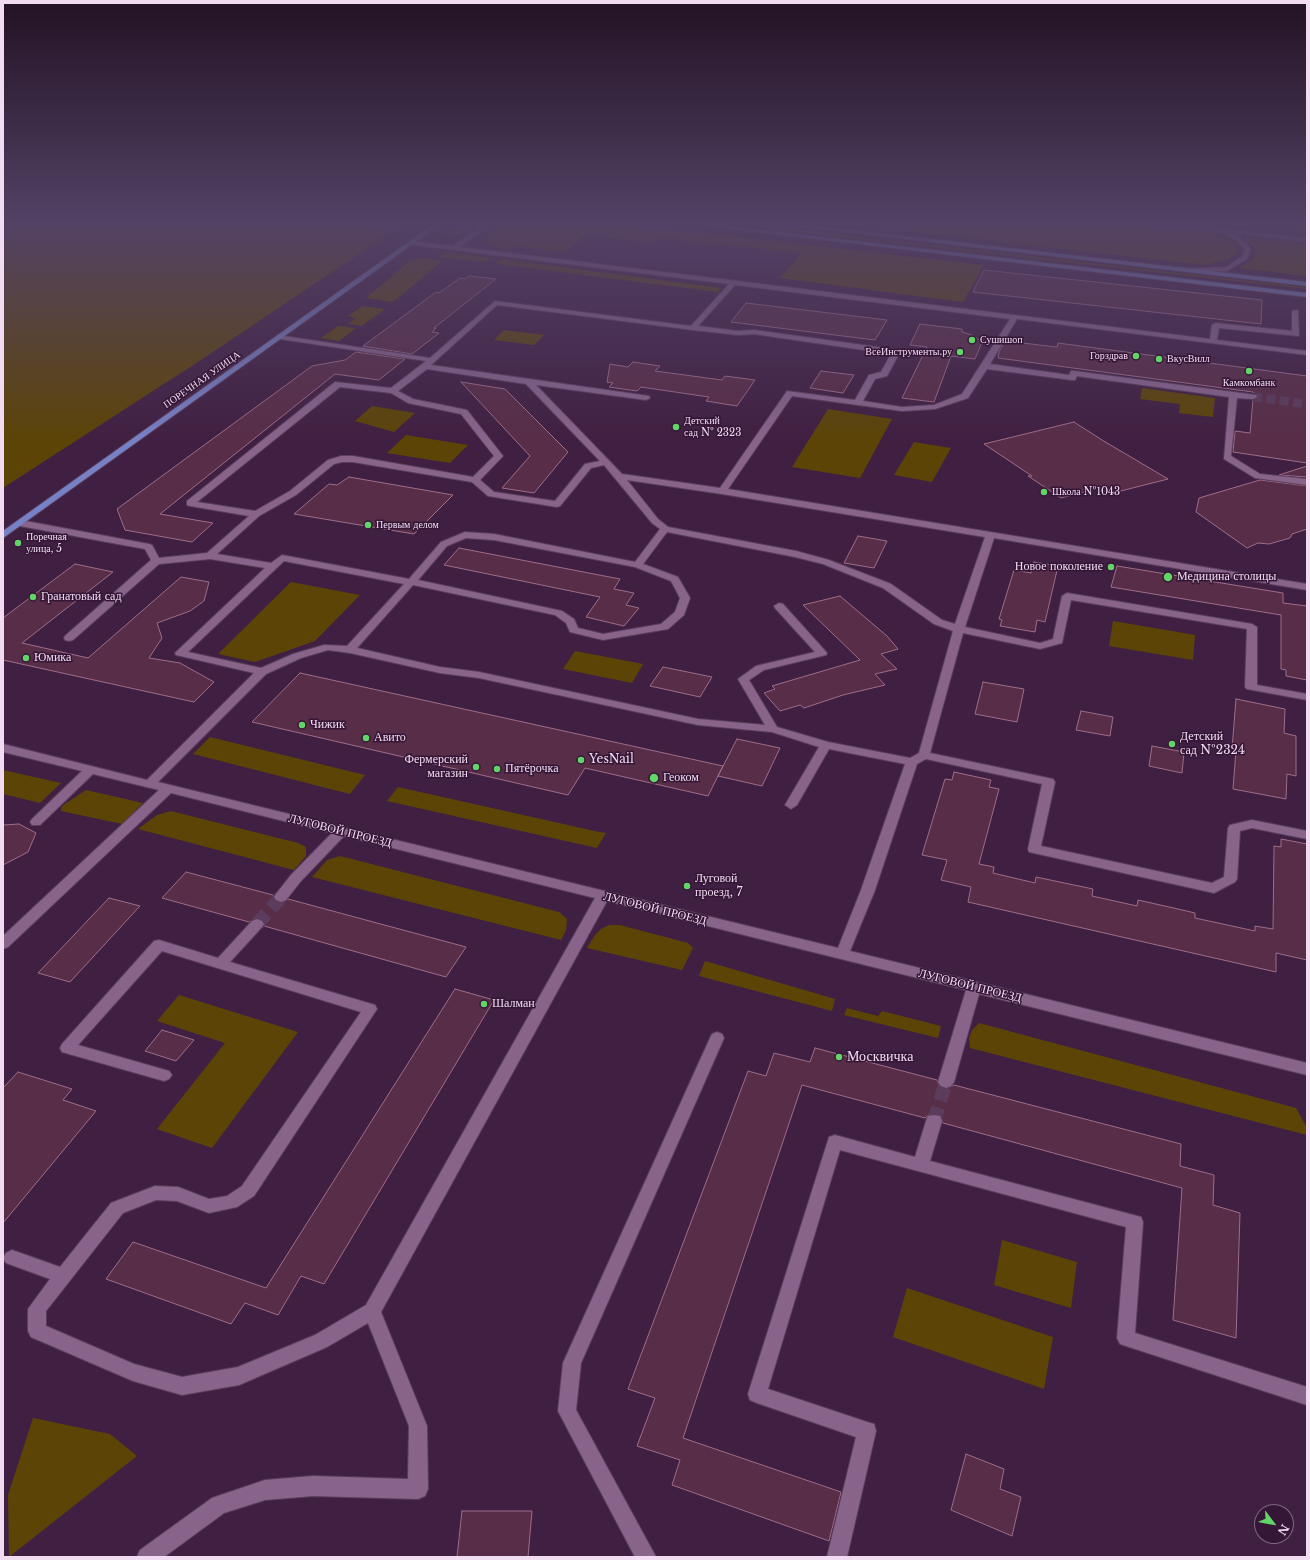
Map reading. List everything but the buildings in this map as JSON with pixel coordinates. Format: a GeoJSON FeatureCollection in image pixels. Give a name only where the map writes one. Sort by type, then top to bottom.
{"type":"FeatureCollection","features":[{"type":"Feature","properties":{"kind":"main road","name":"ПОРЕЧНАЯ УЛИЦА"},"geometry":{"type":"LineString","coordinates":[[3,535],[339,296]]}},
{"type":"Feature","properties":{"kind":"street"},"geometry":{"type":"LineString","coordinates":[[693,328],[722,296]]}},
{"type":"Feature","properties":{"kind":"street"},"geometry":{"type":"LineString","coordinates":[[845,296],[1307,354]]}},
{"type":"Feature","properties":{"kind":"street"},"geometry":{"type":"LineString","coordinates":[[393,391],[428,363],[495,303],[693,328],[738,333],[754,332],[896,352],[884,374],[872,376],[858,402]]}},
{"type":"Feature","properties":{"kind":"street"},"geometry":{"type":"LineString","coordinates":[[1213,342],[1216,325],[1296,334],[1296,311]]}},
{"type":"Feature","properties":{"kind":"street"},"geometry":{"type":"LineString","coordinates":[[722,491],[790,393],[902,408],[935,407],[965,396],[1015,317]]}},
{"type":"Feature","properties":{"kind":"street"},"geometry":{"type":"LineString","coordinates":[[280,338],[519,379],[529,382],[550,383],[646,398]]}},
{"type":"Feature","properties":{"kind":"street"},"geometry":{"type":"LineString","coordinates":[[985,366],[1072,378],[1074,373],[1253,397]]}},
{"type":"Feature","properties":{"kind":"street"},"geometry":{"type":"LineString","coordinates":[[529,382],[619,476],[655,521],[665,529],[796,554],[826,562],[887,586],[938,622],[959,629],[1040,646],[1058,642],[1067,596],[1252,627],[1251,687],[1307,697]]}},
{"type":"Feature","properties":{"kind":"street"},"geometry":{"type":"LineString","coordinates":[[256,514],[190,503],[338,384],[393,391],[411,401],[464,412],[499,456],[475,480]]}},
{"type":"Feature","properties":{"kind":"street"},"geometry":{"type":"LineString","coordinates":[[1233,395],[1226,457],[1258,476],[1307,482]]}},
{"type":"Feature","properties":{"kind":"street"},"geometry":{"type":"LineString","coordinates":[[210,556],[256,514],[293,493],[331,462],[341,459],[353,459],[475,480],[491,494],[557,504],[588,466],[606,462]]}},
{"type":"Feature","properties":{"kind":"street"},"geometry":{"type":"LineString","coordinates":[[619,476],[722,491],[1307,587]]}},
{"type":"Feature","properties":{"kind":"street"},"geometry":{"type":"LineString","coordinates":[[20,523],[149,547],[156,561]]}},
{"type":"Feature","properties":{"kind":"street"},"geometry":{"type":"LineString","coordinates":[[637,565],[665,529]]}},
{"type":"Feature","properties":{"kind":"street"},"geometry":{"type":"LineString","coordinates":[[262,672],[180,653],[282,558],[411,582],[558,613],[570,621],[574,630],[603,637],[664,627],[680,613],[685,598],[675,579],[637,565],[494,537],[465,535],[444,544],[411,582],[350,650]]}},
{"type":"Feature","properties":{"kind":"street"},"geometry":{"type":"LineString","coordinates":[[924,755],[959,629],[990,535]]}},
{"type":"Feature","properties":{"kind":"street"},"geometry":{"type":"LineString","coordinates":[[69,638],[156,561],[210,556],[273,566]]}},
{"type":"Feature","properties":{"kind":"street"},"geometry":{"type":"LineString","coordinates":[[773,729],[744,679],[760,668],[822,653],[779,606]]}},
{"type":"Feature","properties":{"kind":"street"},"geometry":{"type":"LineString","coordinates":[[149,784],[262,672],[296,656],[328,648],[350,650],[440,670],[479,675],[698,722],[773,729],[826,745],[912,762]]}},
{"type":"Feature","properties":{"kind":"street"},"geometry":{"type":"LineString","coordinates":[[791,805],[826,745]]}},
{"type":"Feature","properties":{"kind":"street","name":"ЛУГОВОЙ ПРОЕЗД"},"geometry":{"type":"LineString","coordinates":[[3,748],[1307,1069]]}},
{"type":"Feature","properties":{"kind":"street"},"geometry":{"type":"LineString","coordinates":[[842,955],[868,890],[912,762],[924,755],[1048,782],[1034,849],[1214,888],[1230,879],[1234,828],[1252,824],[1307,835]]}},
{"type":"Feature","properties":{"kind":"street"},"geometry":{"type":"LineString","coordinates":[[36,822],[90,770]]}},
{"type":"Feature","properties":{"kind":"street"},"geometry":{"type":"LineString","coordinates":[[3,944],[168,789]]}},
{"type":"Feature","properties":{"kind":"street"},"geometry":{"type":"LineString","coordinates":[[281,897],[296,878],[341,832]]}},
{"type":"Feature","properties":{"kind":"street"},"geometry":{"type":"LineString","coordinates":[[164,1075],[67,1048],[159,945],[370,1010],[248,1191],[230,1202],[208,1206],[178,1194],[155,1193],[117,1208],[37,1309],[37,1331],[133,1372],[182,1386],[239,1376],[321,1341],[372,1311],[603,896]]}},
{"type":"Feature","properties":{"kind":"street"},"geometry":{"type":"LineString","coordinates":[[220,964],[257,924]]}},
{"type":"Feature","properties":{"kind":"street"},"geometry":{"type":"LineString","coordinates":[[946,1082],[974,987]]}},
{"type":"Feature","properties":{"kind":"street"},"geometry":{"type":"LineString","coordinates":[[646,1557],[567,1411],[572,1363],[717,1038]]}},
{"type":"Feature","properties":{"kind":"street"},"geometry":{"type":"LineString","coordinates":[[921,1165],[934,1121]]}},
{"type":"Feature","properties":{"kind":"street"},"geometry":{"type":"LineString","coordinates":[[837,1557],[867,1430],[757,1394],[835,1142],[1135,1222],[1126,1338],[1307,1396]]}},
{"type":"Feature","properties":{"kind":"street"},"geometry":{"type":"LineString","coordinates":[[12,1258],[63,1276]]}},
{"type":"Feature","properties":{"kind":"street"},"geometry":{"type":"LineString","coordinates":[[146,1557],[219,1505],[265,1490],[313,1486],[418,1489],[418,1426],[372,1311]]}},
{"type":"Feature","properties":{"kind":"shaded area"},"geometry":{"type":"Polygon","coordinates":[[[3,296],[297,296],[207,356],[3,488],[3,296]]]}},
{"type":"Feature","properties":{"kind":"shaded area"},"geometry":{"type":"Polygon","coordinates":[[[369,296],[400,296],[393,302],[366,298],[369,296]]]}},
{"type":"Feature","properties":{"kind":"shaded area"},"geometry":{"type":"Polygon","coordinates":[[[916,296],[967,296],[963,302],[916,296]]]}},
{"type":"Feature","properties":{"kind":"shaded area"},"geometry":{"type":"Polygon","coordinates":[[[363,306],[385,309],[362,326],[348,324],[356,318],[348,316],[363,306]]]}},
{"type":"Feature","properties":{"kind":"shaded area"},"geometry":{"type":"Polygon","coordinates":[[[338,326],[356,328],[339,341],[321,338],[338,326]]]}},
{"type":"Feature","properties":{"kind":"shaded area"},"geometry":{"type":"Polygon","coordinates":[[[504,330],[544,335],[534,345],[494,340],[504,330]]]}},
{"type":"Feature","properties":{"kind":"shaded area"},"geometry":{"type":"Polygon","coordinates":[[[1142,388],[1215,398],[1213,417],[1179,413],[1180,404],[1140,399],[1142,388]]]}},
{"type":"Feature","properties":{"kind":"shaded area"},"geometry":{"type":"Polygon","coordinates":[[[372,406],[415,413],[394,432],[355,421],[372,406]]]}},
{"type":"Feature","properties":{"kind":"shaded area"},"geometry":{"type":"Polygon","coordinates":[[[828,409],[892,419],[860,478],[792,467],[828,409]]]}},
{"type":"Feature","properties":{"kind":"shaded area"},"geometry":{"type":"Polygon","coordinates":[[[406,435],[468,445],[450,463],[387,453],[406,435]]]}},
{"type":"Feature","properties":{"kind":"shaded area"},"geometry":{"type":"Polygon","coordinates":[[[914,442],[951,448],[932,482],[894,475],[914,442]]]}},
{"type":"Feature","properties":{"kind":"shaded area"},"geometry":{"type":"Polygon","coordinates":[[[291,582],[360,595],[315,641],[255,662],[218,654],[291,582]]]}},
{"type":"Feature","properties":{"kind":"shaded area"},"geometry":{"type":"Polygon","coordinates":[[[1113,621],[1195,635],[1193,660],[1109,646],[1113,621]]]}},
{"type":"Feature","properties":{"kind":"shaded area"},"geometry":{"type":"Polygon","coordinates":[[[575,651],[643,664],[632,683],[563,669],[575,651]]]}},
{"type":"Feature","properties":{"kind":"shaded area"},"geometry":{"type":"Polygon","coordinates":[[[210,737],[365,775],[350,794],[193,754],[210,737]]]}},
{"type":"Feature","properties":{"kind":"shaded area"},"geometry":{"type":"Polygon","coordinates":[[[3,770],[61,783],[40,803],[3,794],[3,770]]]}},
{"type":"Feature","properties":{"kind":"shaded area"},"geometry":{"type":"Polygon","coordinates":[[[398,787],[606,833],[597,848],[387,801],[398,787]]]}},
{"type":"Feature","properties":{"kind":"shaded area"},"geometry":{"type":"Polygon","coordinates":[[[86,790],[143,803],[122,824],[61,811],[62,806],[86,790]]]}},
{"type":"Feature","properties":{"kind":"shaded area"},"geometry":{"type":"Polygon","coordinates":[[[171,811],[298,843],[306,847],[306,856],[294,870],[138,829],[157,815],[171,811]]]}},
{"type":"Feature","properties":{"kind":"shaded area"},"geometry":{"type":"Polygon","coordinates":[[[340,856],[559,912],[567,919],[566,930],[561,940],[312,877],[327,860],[340,856]]]}},
{"type":"Feature","properties":{"kind":"shaded area"},"geometry":{"type":"Polygon","coordinates":[[[609,925],[620,925],[688,943],[693,948],[682,970],[587,948],[595,935],[601,929],[609,925]]]}},
{"type":"Feature","properties":{"kind":"shaded area"},"geometry":{"type":"Polygon","coordinates":[[[705,961],[835,999],[832,1011],[699,976],[705,961]]]}},
{"type":"Feature","properties":{"kind":"shaded area"},"geometry":{"type":"Polygon","coordinates":[[[179,995],[298,1032],[212,1148],[157,1129],[225,1043],[157,1021],[179,995]]]}},
{"type":"Feature","properties":{"kind":"shaded area"},"geometry":{"type":"Polygon","coordinates":[[[847,1008],[878,1016],[882,1011],[941,1026],[938,1038],[844,1015],[847,1008]]]}},
{"type":"Feature","properties":{"kind":"shaded area"},"geometry":{"type":"Polygon","coordinates":[[[979,1023],[1296,1108],[1307,1128],[1307,1135],[970,1048],[969,1038],[972,1030],[979,1023]]]}},
{"type":"Feature","properties":{"kind":"shaded area"},"geometry":{"type":"Polygon","coordinates":[[[1002,1240],[1077,1262],[1071,1308],[994,1285],[1002,1240]]]}},
{"type":"Feature","properties":{"kind":"shaded area"},"geometry":{"type":"Polygon","coordinates":[[[907,1288],[1053,1337],[1044,1389],[893,1337],[907,1288]]]}},
{"type":"Feature","properties":{"kind":"shaded area"},"geometry":{"type":"Polygon","coordinates":[[[33,1418],[110,1434],[137,1456],[9,1557],[8,1495],[33,1418]]]}},
{"type":"Feature","properties":{"kind":"tunnel"},"geometry":{"type":"LineString","coordinates":[[1253,397],[1307,404]]}},
{"type":"Feature","properties":{"kind":"tunnel"},"geometry":{"type":"LineString","coordinates":[[257,924],[281,897]]}},
{"type":"Feature","properties":{"kind":"tunnel"},"geometry":{"type":"LineString","coordinates":[[934,1121],[946,1082]]}},
{"type":"Feature","properties":{"kind":"place","name":"Сушишоп"},"geometry":{"type":"Point","coordinates":[972,340]}},
{"type":"Feature","properties":{"kind":"place","name":"ВсеИнструменты.ру"},"geometry":{"type":"Point","coordinates":[960,352]}},
{"type":"Feature","properties":{"kind":"place","name":"Горздрав"},"geometry":{"type":"Point","coordinates":[1136,356]}},
{"type":"Feature","properties":{"kind":"place","name":"ВкусВилл"},"geometry":{"type":"Point","coordinates":[1159,359]}},
{"type":"Feature","properties":{"kind":"place","name":"Камкомбанк"},"geometry":{"type":"Point","coordinates":[1249,371]}},
{"type":"Feature","properties":{"kind":"place","name":"Детский сад № 2323"},"geometry":{"type":"Point","coordinates":[676,427]}},
{"type":"Feature","properties":{"kind":"place","name":"Школа №1043"},"geometry":{"type":"Point","coordinates":[1044,492]}},
{"type":"Feature","properties":{"kind":"place","name":"Первым делом"},"geometry":{"type":"Point","coordinates":[368,525]}},
{"type":"Feature","properties":{"kind":"place","name":"Поречная улица, 5"},"geometry":{"type":"Point","coordinates":[18,543]}},
{"type":"Feature","properties":{"kind":"place","name":"Новое поколение"},"geometry":{"type":"Point","coordinates":[1111,567]}},
{"type":"Feature","properties":{"kind":"place","name":"Медицина столицы"},"geometry":{"type":"Point","coordinates":[1168,577]}},
{"type":"Feature","properties":{"kind":"place","name":"Гранатовый сад"},"geometry":{"type":"Point","coordinates":[33,597]}},
{"type":"Feature","properties":{"kind":"place","name":"Юмика"},"geometry":{"type":"Point","coordinates":[26,658]}},
{"type":"Feature","properties":{"kind":"place","name":"Чижик"},"geometry":{"type":"Point","coordinates":[302,725]}},
{"type":"Feature","properties":{"kind":"place","name":"Авито"},"geometry":{"type":"Point","coordinates":[366,738]}},
{"type":"Feature","properties":{"kind":"place","name":"Детский сад №2324"},"geometry":{"type":"Point","coordinates":[1172,744]}},
{"type":"Feature","properties":{"kind":"place","name":"YesNail"},"geometry":{"type":"Point","coordinates":[581,760]}},
{"type":"Feature","properties":{"kind":"place","name":"Фермерский магазин"},"geometry":{"type":"Point","coordinates":[476,767]}},
{"type":"Feature","properties":{"kind":"place","name":"Пятёрочка"},"geometry":{"type":"Point","coordinates":[497,769]}},
{"type":"Feature","properties":{"kind":"place","name":"Геоком"},"geometry":{"type":"Point","coordinates":[654,778]}},
{"type":"Feature","properties":{"kind":"place","name":"Луговой проезд, 7"},"geometry":{"type":"Point","coordinates":[687,886]}},
{"type":"Feature","properties":{"kind":"place","name":"Шалман"},"geometry":{"type":"Point","coordinates":[484,1004]}},
{"type":"Feature","properties":{"kind":"place","name":"Москвичка"},"geometry":{"type":"Point","coordinates":[839,1057]}}]}
